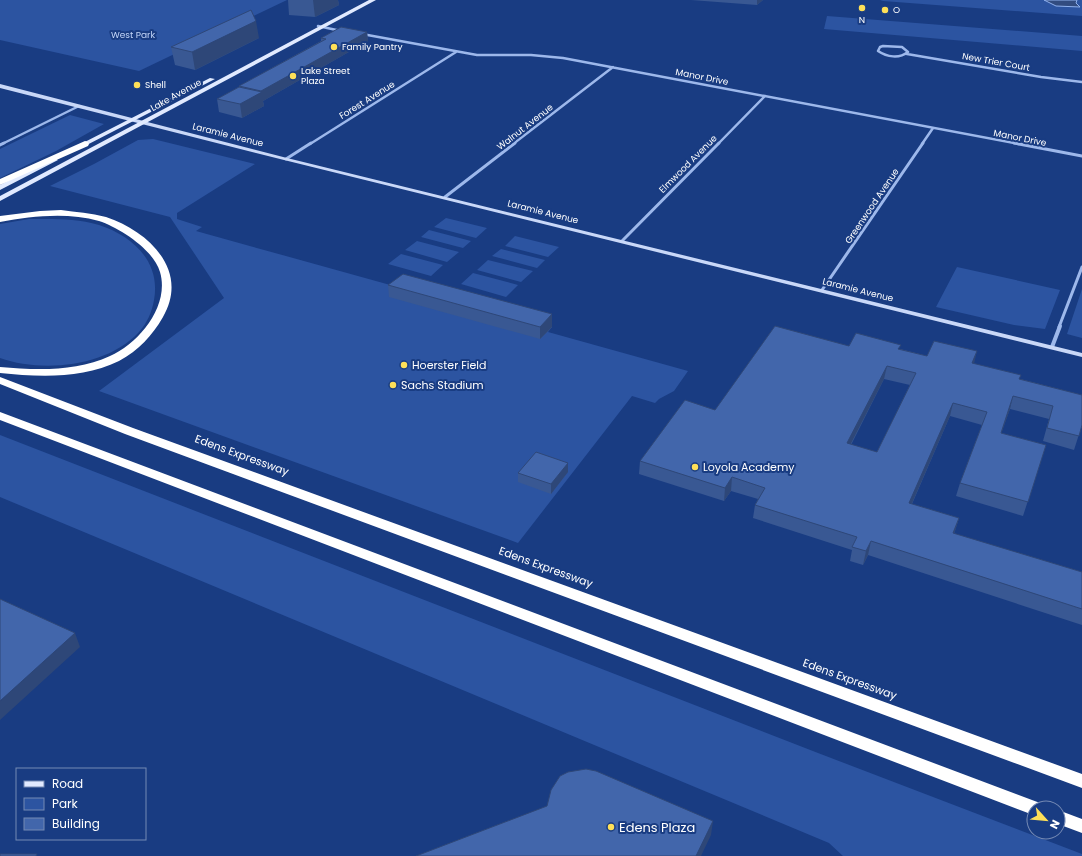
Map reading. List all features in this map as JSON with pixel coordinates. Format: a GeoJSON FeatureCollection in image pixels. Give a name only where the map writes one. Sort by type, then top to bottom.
{"type":"FeatureCollection","features":[{"type":"Feature","properties":{"kind":"highway"},"geometry":{"type":"LineString","coordinates":[[0,182],[85,144]]}},
{"type":"Feature","properties":{"kind":"highway"},"geometry":{"type":"LineString","coordinates":[[0,219],[26,214],[65,214],[118,224],[144,242],[163,266],[166,276],[164,305],[156,322],[148,334],[135,347],[119,356],[93,366],[74,370],[47,373],[0,370]]}},
{"type":"Feature","properties":{"kind":"highway","name":"Edens Expressway"},"geometry":{"type":"LineString","coordinates":[[0,380],[137,434],[1082,781]]}},
{"type":"Feature","properties":{"kind":"highway"},"geometry":{"type":"LineString","coordinates":[[0,416],[1026,805]]}},
{"type":"Feature","properties":{"kind":"highway"},"geometry":{"type":"LineString","coordinates":[[1066,820],[1082,826]]}},
{"type":"Feature","properties":{"kind":"main road","name":"Lake Avenue"},"geometry":{"type":"LineString","coordinates":[[0,188],[132,120],[373,0]]}},
{"type":"Feature","properties":{"kind":"main road","name":"Lake Avenue"},"geometry":{"type":"LineString","coordinates":[[0,200],[145,123],[320,27]]}},
{"type":"Feature","properties":{"kind":"street"},"geometry":{"type":"LineString","coordinates":[[320,27],[344,31]]}},
{"type":"Feature","properties":{"kind":"street","name":"Manor Drive"},"geometry":{"type":"LineString","coordinates":[[357,33],[456,52],[491,56],[552,56],[1082,156]]}},
{"type":"Feature","properties":{"kind":"street","name":"New Trier Court"},"geometry":{"type":"LineString","coordinates":[[907,54],[908,51],[897,46],[887,46],[878,49],[882,54],[891,56],[901,56],[907,54],[1048,78],[1082,82]]}},
{"type":"Feature","properties":{"kind":"street","name":"Forest Avenue"},"geometry":{"type":"LineString","coordinates":[[286,159],[456,52]]}},
{"type":"Feature","properties":{"kind":"street","name":"Walnut Avenue"},"geometry":{"type":"LineString","coordinates":[[445,197],[613,67]]}},
{"type":"Feature","properties":{"kind":"street","name":"Laramie Avenue"},"geometry":{"type":"LineString","coordinates":[[0,86],[286,159],[1082,355]]}},
{"type":"Feature","properties":{"kind":"street","name":"Elmwood Avenue"},"geometry":{"type":"LineString","coordinates":[[622,241],[765,96]]}},
{"type":"Feature","properties":{"kind":"street"},"geometry":{"type":"LineString","coordinates":[[0,145],[79,106]]}},
{"type":"Feature","properties":{"kind":"street","name":"Greenwood Avenue"},"geometry":{"type":"LineString","coordinates":[[822,290],[933,128]]}},
{"type":"Feature","properties":{"kind":"street"},"geometry":{"type":"LineString","coordinates":[[1052,347],[1082,267]]}},
{"type":"Feature","properties":{"kind":"green space","name":"West Park"},"geometry":{"type":"Polygon","coordinates":[[[0,0],[287,0],[139,71],[0,40],[0,0]]]}},
{"type":"Feature","properties":{"kind":"green space"},"geometry":{"type":"Polygon","coordinates":[[[880,0],[1082,0],[1082,16],[883,1],[880,0]]]}},
{"type":"Feature","properties":{"kind":"green space"},"geometry":{"type":"Polygon","coordinates":[[[827,16],[1082,36],[1082,51],[824,29],[827,16]]]}},
{"type":"Feature","properties":{"kind":"green space"},"geometry":{"type":"Polygon","coordinates":[[[70,115],[104,124],[56,151],[0,178],[0,149],[70,115]]]}},
{"type":"Feature","properties":{"kind":"green space","name":"Sachs Stadium"},"geometry":{"type":"Polygon","coordinates":[[[153,139],[255,164],[177,213],[177,219],[202,227],[196,231],[401,288],[552,327],[548,332],[688,371],[674,391],[659,399],[655,403],[632,396],[518,543],[99,391],[224,298],[170,217],[50,186],[138,140],[153,139]]]}},
{"type":"Feature","properties":{"kind":"green space"},"geometry":{"type":"Polygon","coordinates":[[[446,218],[487,228],[476,238],[434,227],[446,218]]]}},
{"type":"Feature","properties":{"kind":"green space"},"geometry":{"type":"Polygon","coordinates":[[[29,219],[73,220],[99,225],[123,236],[142,252],[149,262],[153,274],[155,286],[154,300],[147,321],[139,332],[126,344],[110,353],[92,360],[73,364],[54,366],[35,365],[17,363],[0,358],[0,224],[29,219]]]}},
{"type":"Feature","properties":{"kind":"green space"},"geometry":{"type":"Polygon","coordinates":[[[429,230],[471,241],[463,248],[421,237],[429,230]]]}},
{"type":"Feature","properties":{"kind":"green space"},"geometry":{"type":"Polygon","coordinates":[[[515,236],[559,247],[548,257],[505,246],[515,236]]]}},
{"type":"Feature","properties":{"kind":"green space"},"geometry":{"type":"Polygon","coordinates":[[[417,241],[459,252],[447,262],[405,250],[417,241]]]}},
{"type":"Feature","properties":{"kind":"green space"},"geometry":{"type":"Polygon","coordinates":[[[501,249],[545,260],[537,268],[492,256],[501,249]]]}},
{"type":"Feature","properties":{"kind":"green space"},"geometry":{"type":"Polygon","coordinates":[[[401,254],[443,265],[431,276],[388,264],[401,254]]]}},
{"type":"Feature","properties":{"kind":"green space"},"geometry":{"type":"Polygon","coordinates":[[[488,260],[533,271],[521,282],[477,270],[488,260]]]}},
{"type":"Feature","properties":{"kind":"green space"},"geometry":{"type":"Polygon","coordinates":[[[957,267],[1060,290],[1045,329],[1014,325],[936,307],[957,267]]]}},
{"type":"Feature","properties":{"kind":"green space"},"geometry":{"type":"Polygon","coordinates":[[[473,273],[518,285],[506,297],[461,284],[473,273]]]}},
{"type":"Feature","properties":{"kind":"green space"},"geometry":{"type":"Polygon","coordinates":[[[1082,289],[1082,338],[1067,334],[1082,289]]]}},
{"type":"Feature","properties":{"kind":"green space"},"geometry":{"type":"Polygon","coordinates":[[[0,435],[1026,833],[1026,840],[1045,840],[1082,854],[1082,856],[843,856],[829,843],[0,497],[0,435]]]}},
{"type":"Feature","properties":{"kind":"shaded area"},"geometry":{"type":"Polygon","coordinates":[[[1044,0],[1077,0],[1076,3],[1080,7],[1056,6],[1044,0]]]}},
{"type":"Feature","properties":{"kind":"building"},"geometry":{"type":"Polygon","coordinates":[[[251,10],[256,21],[192,52],[171,47],[251,10]]]}},
{"type":"Feature","properties":{"kind":"building"},"geometry":{"type":"Polygon","coordinates":[[[341,27],[367,32],[261,91],[239,86],[326,39],[321,38],[341,27]]]}},
{"type":"Feature","properties":{"kind":"building"},"geometry":{"type":"Polygon","coordinates":[[[239,87],[262,92],[240,104],[217,99],[239,87]]]}},
{"type":"Feature","properties":{"kind":"building"},"geometry":{"type":"Polygon","coordinates":[[[403,274],[552,314],[540,327],[388,285],[403,274]]]}},
{"type":"Feature","properties":{"kind":"building"},"geometry":{"type":"Polygon","coordinates":[[[775,326],[849,346],[856,333],[901,345],[898,349],[927,356],[934,341],[977,351],[972,363],[1021,375],[1019,379],[1082,395],[1082,425],[1079,436],[1047,428],[1053,406],[1013,396],[1001,433],[1046,445],[1028,502],[960,483],[987,412],[953,403],[909,503],[959,518],[953,533],[1082,572],[1082,609],[871,541],[866,551],[852,547],[857,537],[755,505],[765,488],[732,477],[725,488],[640,461],[685,400],[715,410],[775,326]],[[887,366],[847,443],[877,452],[916,373],[887,366]]]}},
{"type":"Feature","properties":{"kind":"building"},"geometry":{"type":"Polygon","coordinates":[[[536,452],[568,463],[551,484],[518,473],[536,452]]]}},
{"type":"Feature","properties":{"kind":"building"},"geometry":{"type":"Polygon","coordinates":[[[0,599],[75,633],[0,701],[0,599]]]}},
{"type":"Feature","properties":{"kind":"building","name":"Edens Plaza"},"geometry":{"type":"Polygon","coordinates":[[[586,769],[596,771],[713,821],[696,856],[416,856],[547,806],[551,790],[560,776],[568,772],[586,769]]]}},
{"type":"Feature","properties":{"kind":"building"},"geometry":{"type":"Polygon","coordinates":[[[0,854],[37,854],[36,856],[0,856],[0,854]]]}},
{"type":"Feature","properties":{"kind":"place","name":"N"},"geometry":{"type":"Point","coordinates":[862,8]}},
{"type":"Feature","properties":{"kind":"place","name":"O"},"geometry":{"type":"Point","coordinates":[885,10]}},
{"type":"Feature","properties":{"kind":"place","name":"Family Pantry"},"geometry":{"type":"Point","coordinates":[334,47]}},
{"type":"Feature","properties":{"kind":"place","name":"Lake Street Plaza"},"geometry":{"type":"Point","coordinates":[293,76]}},
{"type":"Feature","properties":{"kind":"place","name":"Shell"},"geometry":{"type":"Point","coordinates":[137,85]}},
{"type":"Feature","properties":{"kind":"place","name":"Hoerster Field"},"geometry":{"type":"Point","coordinates":[404,365]}},
{"type":"Feature","properties":{"kind":"place","name":"Sachs Stadium"},"geometry":{"type":"Point","coordinates":[393,385]}},
{"type":"Feature","properties":{"kind":"place","name":"Loyola Academy"},"geometry":{"type":"Point","coordinates":[695,467]}},
{"type":"Feature","properties":{"kind":"place","name":"Edens Plaza"},"geometry":{"type":"Point","coordinates":[611,827]}}]}
